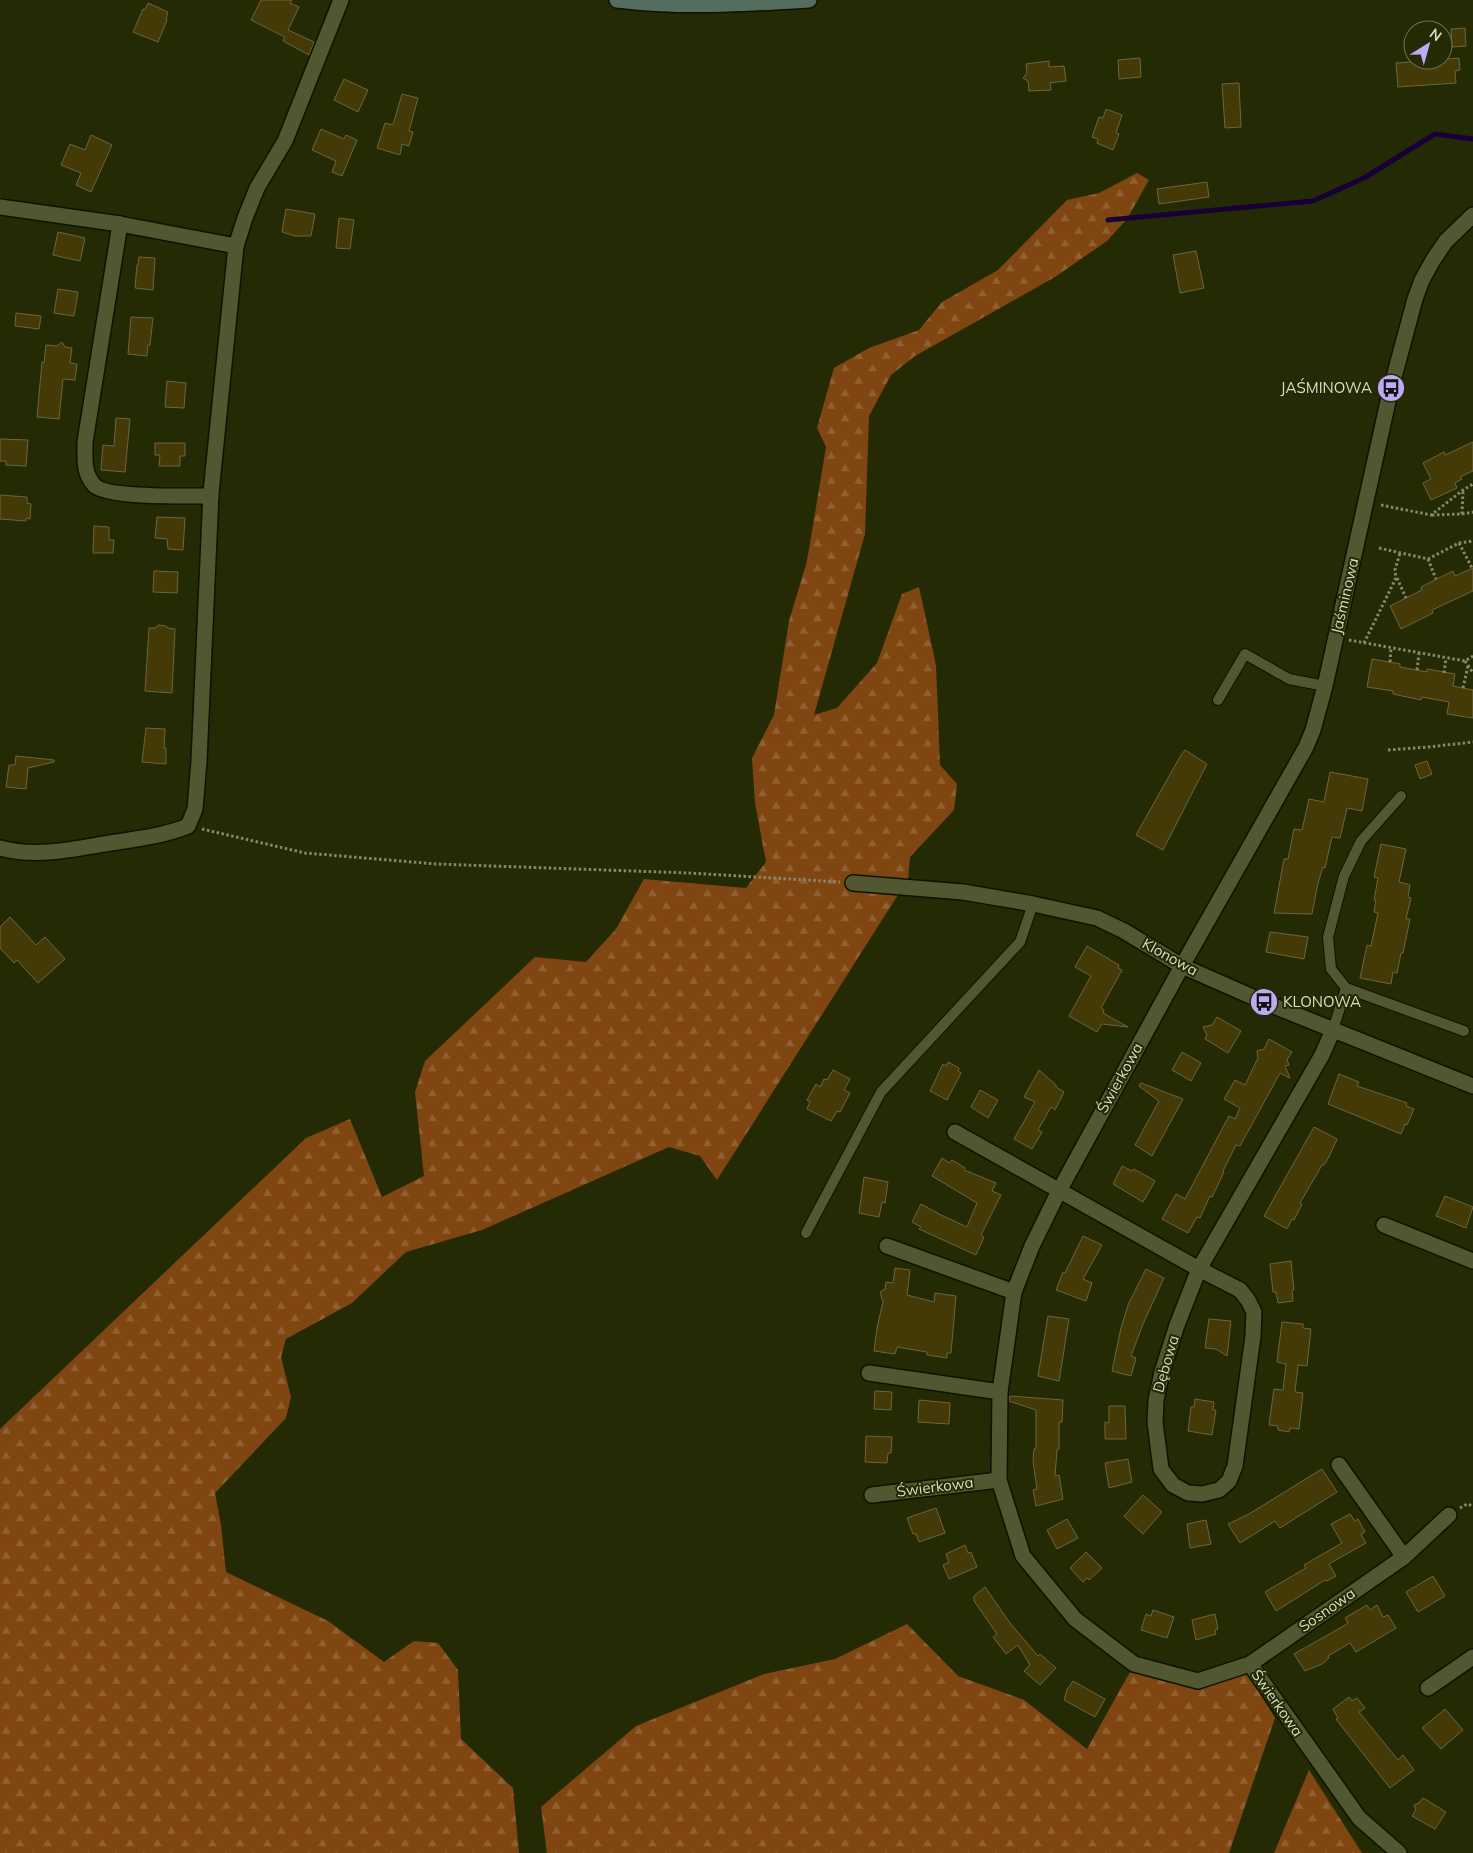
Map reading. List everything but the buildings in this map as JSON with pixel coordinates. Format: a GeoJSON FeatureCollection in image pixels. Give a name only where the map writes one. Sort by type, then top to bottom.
{"type":"FeatureCollection","features":[{"type":"Feature","properties":{"kind":"main road"},"geometry":{"type":"LineString","coordinates":[[617,0],[687,6],[722,6],[810,0]]}},
{"type":"Feature","properties":{"kind":"street"},"geometry":{"type":"LineString","coordinates":[[0,848],[24,852],[52,852],[168,834],[188,826],[194,809],[199,761],[211,496],[236,246],[257,188],[285,141],[341,0]]}},
{"type":"Feature","properties":{"kind":"street"},"geometry":{"type":"LineString","coordinates":[[0,207],[120,224],[236,246]]}},
{"type":"Feature","properties":{"kind":"street","name":"Jaśminowa"},"geometry":{"type":"LineString","coordinates":[[1182,966],[1306,747],[1313,730],[1325,686],[1391,388],[1415,300],[1422,280],[1433,260],[1446,241],[1473,215]]}},
{"type":"Feature","properties":{"kind":"street"},"geometry":{"type":"LineString","coordinates":[[120,224],[85,442],[86,472],[94,486],[102,491],[132,494],[211,496]]}},
{"type":"Feature","properties":{"kind":"street","name":"Klonowa"},"geometry":{"type":"LineString","coordinates":[[853,883],[963,892],[1098,918],[1124,931],[1182,966],[1333,1030],[1473,1086]]}},
{"type":"Feature","properties":{"kind":"street","name":"Świerkowa"},"geometry":{"type":"LineString","coordinates":[[1182,966],[1058,1191],[1032,1246],[1014,1292],[1000,1392],[999,1480],[1023,1556],[1074,1619],[1134,1664],[1198,1680],[1250,1664],[1359,1818],[1399,1853]]}},
{"type":"Feature","properties":{"kind":"street","name":"Dębowa"},"geometry":{"type":"LineString","coordinates":[[1199,1269],[1240,1290],[1254,1312],[1253,1336],[1235,1466],[1228,1481],[1219,1490],[1202,1494],[1188,1493],[1173,1484],[1161,1469],[1155,1422],[1156,1400],[1162,1372],[1177,1325],[1199,1269],[1322,1056],[1333,1030]]}},
{"type":"Feature","properties":{"kind":"street"},"geometry":{"type":"LineString","coordinates":[[955,1132],[1199,1269]]}},
{"type":"Feature","properties":{"kind":"street"},"geometry":{"type":"LineString","coordinates":[[1384,1225],[1473,1261]]}},
{"type":"Feature","properties":{"kind":"street"},"geometry":{"type":"LineString","coordinates":[[887,1246],[1014,1292]]}},
{"type":"Feature","properties":{"kind":"street"},"geometry":{"type":"LineString","coordinates":[[869,1373],[1000,1392]]}},
{"type":"Feature","properties":{"kind":"street"},"geometry":{"type":"LineString","coordinates":[[1339,1465],[1404,1557]]}},
{"type":"Feature","properties":{"kind":"street","name":"Świerkowa"},"geometry":{"type":"LineString","coordinates":[[872,1494],[999,1480]]}},
{"type":"Feature","properties":{"kind":"street","name":"Sosnowa"},"geometry":{"type":"LineString","coordinates":[[1250,1664],[1404,1557],[1449,1515]]}},
{"type":"Feature","properties":{"kind":"street"},"geometry":{"type":"LineString","coordinates":[[1428,1688],[1473,1657]]}},
{"type":"Feature","properties":{"kind":"lane"},"geometry":{"type":"LineString","coordinates":[[1218,700],[1245,654],[1289,679],[1325,686]]}},
{"type":"Feature","properties":{"kind":"lane"},"geometry":{"type":"LineString","coordinates":[[1401,796],[1361,841],[1344,876],[1328,937],[1331,969],[1346,988],[1464,1030]]}},
{"type":"Feature","properties":{"kind":"lane"},"geometry":{"type":"LineString","coordinates":[[806,1233],[880,1092],[1020,942],[1033,904]]}},
{"type":"Feature","properties":{"kind":"lane"},"geometry":{"type":"LineString","coordinates":[[1333,1030],[1346,988]]}},
{"type":"Feature","properties":{"kind":"path"},"geometry":{"type":"LineString","coordinates":[[1432,515],[1473,484]]}},
{"type":"Feature","properties":{"kind":"path"},"geometry":{"type":"LineString","coordinates":[[1462,514],[1463,490]]}},
{"type":"Feature","properties":{"kind":"path"},"geometry":{"type":"LineString","coordinates":[[1381,505],[1432,515],[1473,512]]}},
{"type":"Feature","properties":{"kind":"path"},"geometry":{"type":"LineString","coordinates":[[1379,548],[1428,559],[1459,543],[1473,541]]}},
{"type":"Feature","properties":{"kind":"path"},"geometry":{"type":"LineString","coordinates":[[1459,543],[1472,568]]}},
{"type":"Feature","properties":{"kind":"path"},"geometry":{"type":"LineString","coordinates":[[1400,553],[1395,570],[1396,578],[1406,598]]}},
{"type":"Feature","properties":{"kind":"path"},"geometry":{"type":"LineString","coordinates":[[1428,559],[1436,579]]}},
{"type":"Feature","properties":{"kind":"path"},"geometry":{"type":"LineString","coordinates":[[1364,643],[1396,578]]}},
{"type":"Feature","properties":{"kind":"path"},"geometry":{"type":"LineString","coordinates":[[1336,637],[1465,661],[1473,656]]}},
{"type":"Feature","properties":{"kind":"path"},"geometry":{"type":"LineString","coordinates":[[1390,662],[1391,648]]}},
{"type":"Feature","properties":{"kind":"path"},"geometry":{"type":"LineString","coordinates":[[1417,670],[1419,653]]}},
{"type":"Feature","properties":{"kind":"path"},"geometry":{"type":"LineString","coordinates":[[1444,672],[1446,658]]}},
{"type":"Feature","properties":{"kind":"path"},"geometry":{"type":"LineString","coordinates":[[1465,661],[1473,673]]}},
{"type":"Feature","properties":{"kind":"path"},"geometry":{"type":"LineString","coordinates":[[1464,688],[1468,666]]}},
{"type":"Feature","properties":{"kind":"path"},"geometry":{"type":"LineString","coordinates":[[1388,750],[1473,742]]}},
{"type":"Feature","properties":{"kind":"path"},"geometry":{"type":"LineString","coordinates":[[188,826],[305,854],[436,864],[689,873],[853,883]]}},
{"type":"Feature","properties":{"kind":"green space"},"geometry":{"type":"Polygon","coordinates":[[[1137,173],[1149,180],[1127,219],[1107,241],[1055,277],[915,356],[891,375],[869,416],[865,534],[814,715],[837,708],[877,663],[902,594],[919,587],[936,665],[940,765],[957,784],[954,810],[910,857],[908,879],[717,1180],[700,1156],[669,1147],[482,1230],[406,1252],[352,1303],[286,1339],[281,1357],[291,1397],[286,1418],[215,1493],[221,1525],[226,1572],[328,1621],[384,1662],[414,1641],[438,1643],[458,1670],[461,1739],[513,1788],[519,1853],[0,1853],[0,1429],[306,1138],[350,1119],[382,1197],[424,1176],[415,1092],[425,1061],[535,957],[586,962],[616,929],[644,879],[746,888],[766,862],[755,803],[752,758],[774,715],[789,621],[807,561],[826,447],[817,428],[834,368],[869,348],[919,330],[942,302],[998,270],[1067,200],[1099,193],[1137,173]]]}},
{"type":"Feature","properties":{"kind":"green space"},"geometry":{"type":"Polygon","coordinates":[[[907,1624],[958,1676],[1024,1700],[1087,1749],[1130,1672],[1201,1687],[1247,1673],[1275,1718],[1229,1853],[547,1853],[541,1807],[636,1726],[764,1674],[835,1659],[907,1624]]]}},
{"type":"Feature","properties":{"kind":"green space"},"geometry":{"type":"Polygon","coordinates":[[[1309,1770],[1362,1853],[1274,1853],[1309,1770]]]}},
{"type":"Feature","properties":{"kind":"waterway"},"geometry":{"type":"LineString","coordinates":[[1108,220],[1313,201],[1364,178],[1435,134],[1473,139]]}},
{"type":"Feature","properties":{"kind":"place","name":"JAŚMINOWA"},"geometry":{"type":"Point","coordinates":[1391,388]}},
{"type":"Feature","properties":{"kind":"place","name":"KLONOWA"},"geometry":{"type":"Point","coordinates":[1264,1002]}}]}
